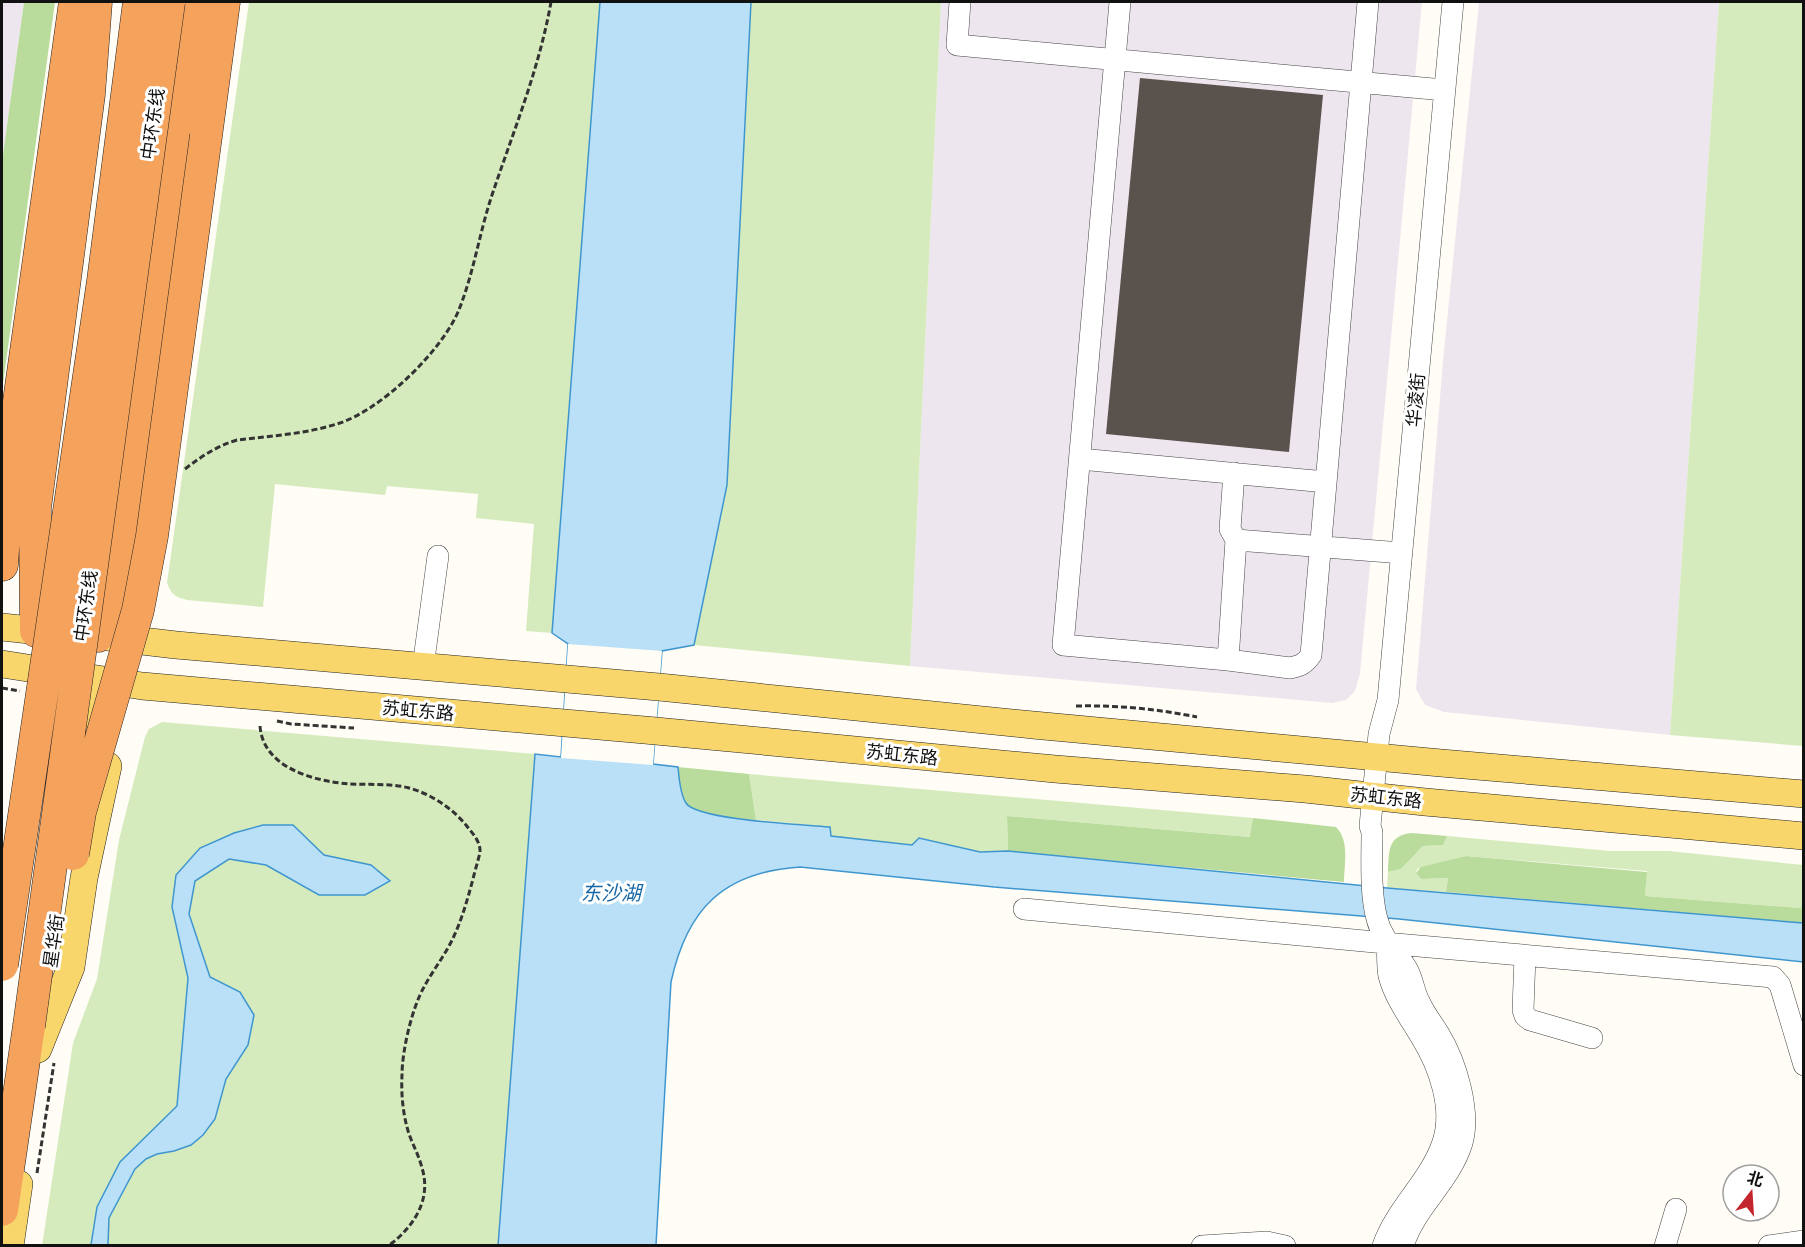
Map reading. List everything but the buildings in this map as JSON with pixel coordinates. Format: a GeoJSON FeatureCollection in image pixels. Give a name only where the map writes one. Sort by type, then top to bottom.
{"type":"FeatureCollection","features":[{"type":"Feature","properties":{"kind":"highway"},"geometry":{"type":"LineString","coordinates":[[2,565],[7,487],[75,2]]}},
{"type":"Feature","properties":{"kind":"highway"},"geometry":{"type":"LineString","coordinates":[[36,631],[35,508],[88,94],[96,2]]}},
{"type":"Feature","properties":{"kind":"highway"},"geometry":{"type":"LineString","coordinates":[[88,94],[107,2]]}},
{"type":"Feature","properties":{"kind":"highway","name":"中环东线"},"geometry":{"type":"LineString","coordinates":[[2,965],[103,281],[139,2]]}},
{"type":"Feature","properties":{"kind":"highway","name":"中环东线"},"geometry":{"type":"LineString","coordinates":[[2,1210],[33,1038],[170,2]]}},
{"type":"Feature","properties":{"kind":"highway"},"geometry":{"type":"LineString","coordinates":[[99,636],[110,606],[127,516],[193,2]]}},
{"type":"Feature","properties":{"kind":"highway"},"geometry":{"type":"LineString","coordinates":[[178,121],[205,2]]}},
{"type":"Feature","properties":{"kind":"highway"},"geometry":{"type":"LineString","coordinates":[[33,1038],[63,910],[80,812],[129,643],[152,536],[224,2]]}},
{"type":"Feature","properties":{"kind":"highway"},"geometry":{"type":"LineString","coordinates":[[35,508],[48,525],[75,533],[106,530],[127,516]]}},
{"type":"Feature","properties":{"kind":"main road"},"geometry":{"type":"LineString","coordinates":[[2,627],[659,687],[1033,725],[1803,794]]}},
{"type":"Feature","properties":{"kind":"main road"},"geometry":{"type":"LineString","coordinates":[[2,872],[36,631]]}},
{"type":"Feature","properties":{"kind":"main road","name":"星华街"},"geometry":{"type":"LineString","coordinates":[[10,1245],[33,1038],[99,636]]}},
{"type":"Feature","properties":{"kind":"main road","name":"苏虹东路"},"geometry":{"type":"LineString","coordinates":[[2,664],[133,684],[402,710],[563,722],[1803,836]]}},
{"type":"Feature","properties":{"kind":"main road"},"geometry":{"type":"LineString","coordinates":[[33,1038],[71,967],[84,878],[101,793],[133,684]]}},
{"type":"Feature","properties":{"kind":"street"},"geometry":{"type":"LineString","coordinates":[[960,2],[957,45],[1444,90]]}},
{"type":"Feature","properties":{"kind":"street"},"geometry":{"type":"LineString","coordinates":[[1120,2],[1063,645],[1290,668],[1300,666],[1311,655],[1368,2]]}},
{"type":"Feature","properties":{"kind":"street","name":"华凌街"},"geometry":{"type":"LineString","coordinates":[[1387,943],[1377,919],[1370,826],[1381,723],[1388,700],[1453,2]]}},
{"type":"Feature","properties":{"kind":"street"},"geometry":{"type":"LineString","coordinates":[[1080,459],[1326,482]]}},
{"type":"Feature","properties":{"kind":"street"},"geometry":{"type":"LineString","coordinates":[[1227,660],[1236,540],[1230,529],[1234,473]]}},
{"type":"Feature","properties":{"kind":"street"},"geometry":{"type":"LineString","coordinates":[[1236,540],[1402,553]]}},
{"type":"Feature","properties":{"kind":"street"},"geometry":{"type":"LineString","coordinates":[[423,667],[438,556]]}},
{"type":"Feature","properties":{"kind":"street"},"geometry":{"type":"LineString","coordinates":[[1024,909],[1773,977],[1780,985],[1803,1065]]}},
{"type":"Feature","properties":{"kind":"street"},"geometry":{"type":"LineString","coordinates":[[1383,1245],[1400,1210],[1432,1165],[1443,1141],[1446,1116],[1444,1092],[1436,1066],[1422,1038],[1406,1014],[1389,974],[1387,943]]}},
{"type":"Feature","properties":{"kind":"street"},"geometry":{"type":"LineString","coordinates":[[1387,943],[1408,970],[1421,1006],[1441,1036],[1462,1094],[1464,1118],[1462,1143],[1451,1166],[1419,1212],[1403,1245]]}},
{"type":"Feature","properties":{"kind":"street"},"geometry":{"type":"LineString","coordinates":[[1525,956],[1523,1010],[1525,1016],[1530,1020],[1592,1038]]}},
{"type":"Feature","properties":{"kind":"street"},"geometry":{"type":"LineString","coordinates":[[1665,1245],[1676,1209]]}},
{"type":"Feature","properties":{"kind":"street"},"geometry":{"type":"LineString","coordinates":[[1202,1245],[1268,1242],[1285,1245]]}},
{"type":"Feature","properties":{"kind":"street"},"geometry":{"type":"LineString","coordinates":[[1769,1245],[1803,1242]]}},
{"type":"Feature","properties":{"kind":"path"},"geometry":{"type":"LineString","coordinates":[[183,470],[211,450],[224,444],[237,440],[321,428],[357,416],[408,376],[435,348],[449,330],[459,309],[490,200],[528,94],[544,38],[551,2]]}},
{"type":"Feature","properties":{"kind":"path"},"geometry":{"type":"LineString","coordinates":[[260,726],[261,738],[266,747],[286,768],[328,781],[398,786],[421,792],[449,808],[479,844],[480,854],[461,918],[448,947],[423,989],[407,1037],[401,1090],[409,1132],[422,1168],[424,1189],[414,1222],[401,1236],[388,1245]]}},
{"type":"Feature","properties":{"kind":"shaded area"},"geometry":{"type":"Polygon","coordinates":[[[2,2],[24,2],[2,162],[2,2]]]}},
{"type":"Feature","properties":{"kind":"shaded area"},"geometry":{"type":"Polygon","coordinates":[[[941,2],[1422,2],[1360,674],[1355,691],[1346,700],[1332,703],[910,666],[941,2]]]}},
{"type":"Feature","properties":{"kind":"shaded area"},"geometry":{"type":"Polygon","coordinates":[[[1479,2],[1719,2],[1670,735],[1444,712],[1425,705],[1416,689],[1443,361],[1479,2]]]}},
{"type":"Feature","properties":{"kind":"green space"},"geometry":{"type":"Polygon","coordinates":[[[24,2],[55,2],[2,391],[2,162],[24,2]]]}},
{"type":"Feature","properties":{"kind":"green space"},"geometry":{"type":"Polygon","coordinates":[[[249,2],[600,2],[552,633],[526,631],[534,524],[476,518],[478,494],[387,486],[385,495],[275,484],[263,607],[179,598],[167,583],[249,2]]]}},
{"type":"Feature","properties":{"kind":"green space"},"geometry":{"type":"Polygon","coordinates":[[[751,2],[941,2],[910,666],[694,645],[727,485],[751,2]]]}},
{"type":"Feature","properties":{"kind":"green space"},"geometry":{"type":"Polygon","coordinates":[[[1719,2],[1803,2],[1803,746],[1670,735],[1719,2]]]}},
{"type":"Feature","properties":{"kind":"green space"},"geometry":{"type":"Polygon","coordinates":[[[162,722],[535,754],[498,1245],[42,1246],[73,1043],[97,979],[119,840],[145,737],[149,729],[162,722]]]}},
{"type":"Feature","properties":{"kind":"green space"},"geometry":{"type":"Polygon","coordinates":[[[678,767],[749,774],[756,820],[709,815],[692,809],[683,797],[678,767]]]}},
{"type":"Feature","properties":{"kind":"green space"},"geometry":{"type":"Polygon","coordinates":[[[749,774],[1253,818],[1251,837],[1007,816],[1008,851],[980,852],[919,839],[912,845],[831,836],[830,827],[756,820],[749,774]]]}},
{"type":"Feature","properties":{"kind":"green space"},"geometry":{"type":"Polygon","coordinates":[[[1007,816],[1250,837],[1253,818],[1336,827],[1345,846],[1344,882],[1008,851],[1007,816]]]}},
{"type":"Feature","properties":{"kind":"green space"},"geometry":{"type":"Polygon","coordinates":[[[1404,834],[1447,836],[1443,845],[1423,846],[1401,869],[1388,872],[1389,851],[1394,841],[1404,834]]]}},
{"type":"Feature","properties":{"kind":"green space"},"geometry":{"type":"Polygon","coordinates":[[[1447,836],[1610,851],[1669,851],[1803,865],[1801,908],[1645,896],[1647,871],[1466,856],[1417,869],[1416,873],[1421,879],[1448,878],[1446,892],[1387,888],[1388,872],[1401,869],[1423,846],[1443,845],[1447,836]]]}},
{"type":"Feature","properties":{"kind":"green space"},"geometry":{"type":"Polygon","coordinates":[[[1466,856],[1647,872],[1645,896],[1801,908],[1803,894],[1803,923],[1446,892],[1448,878],[1421,879],[1416,873],[1421,867],[1466,856]]]}},
{"type":"Feature","properties":{"kind":"water","name":"东沙湖"},"geometry":{"type":"Polygon","coordinates":[[[600,2],[751,2],[727,485],[694,645],[662,651],[653,764],[678,767],[681,791],[686,803],[694,809],[730,818],[830,827],[831,836],[912,845],[919,838],[980,852],[1008,851],[1387,888],[1803,923],[1803,962],[1399,919],[994,887],[800,867],[773,870],[730,886],[713,899],[687,934],[678,956],[671,982],[656,1245],[498,1246],[535,754],[561,757],[568,644],[552,633],[600,2]]]}},
{"type":"Feature","properties":{"kind":"water"},"geometry":{"type":"Polygon","coordinates":[[[263,825],[293,825],[324,855],[371,865],[390,881],[365,895],[319,895],[266,865],[229,859],[195,881],[189,914],[210,977],[240,992],[254,1015],[248,1045],[226,1079],[215,1119],[203,1135],[191,1145],[146,1159],[135,1169],[109,1218],[108,1245],[91,1245],[97,1207],[120,1162],[177,1106],[188,978],[172,907],[176,875],[200,848],[234,833],[263,825]]]}},
{"type":"Feature","properties":{"kind":"pier"},"geometry":{"type":"Polygon","coordinates":[[[568,644],[662,651],[653,765],[561,758],[568,644]]]}}]}
